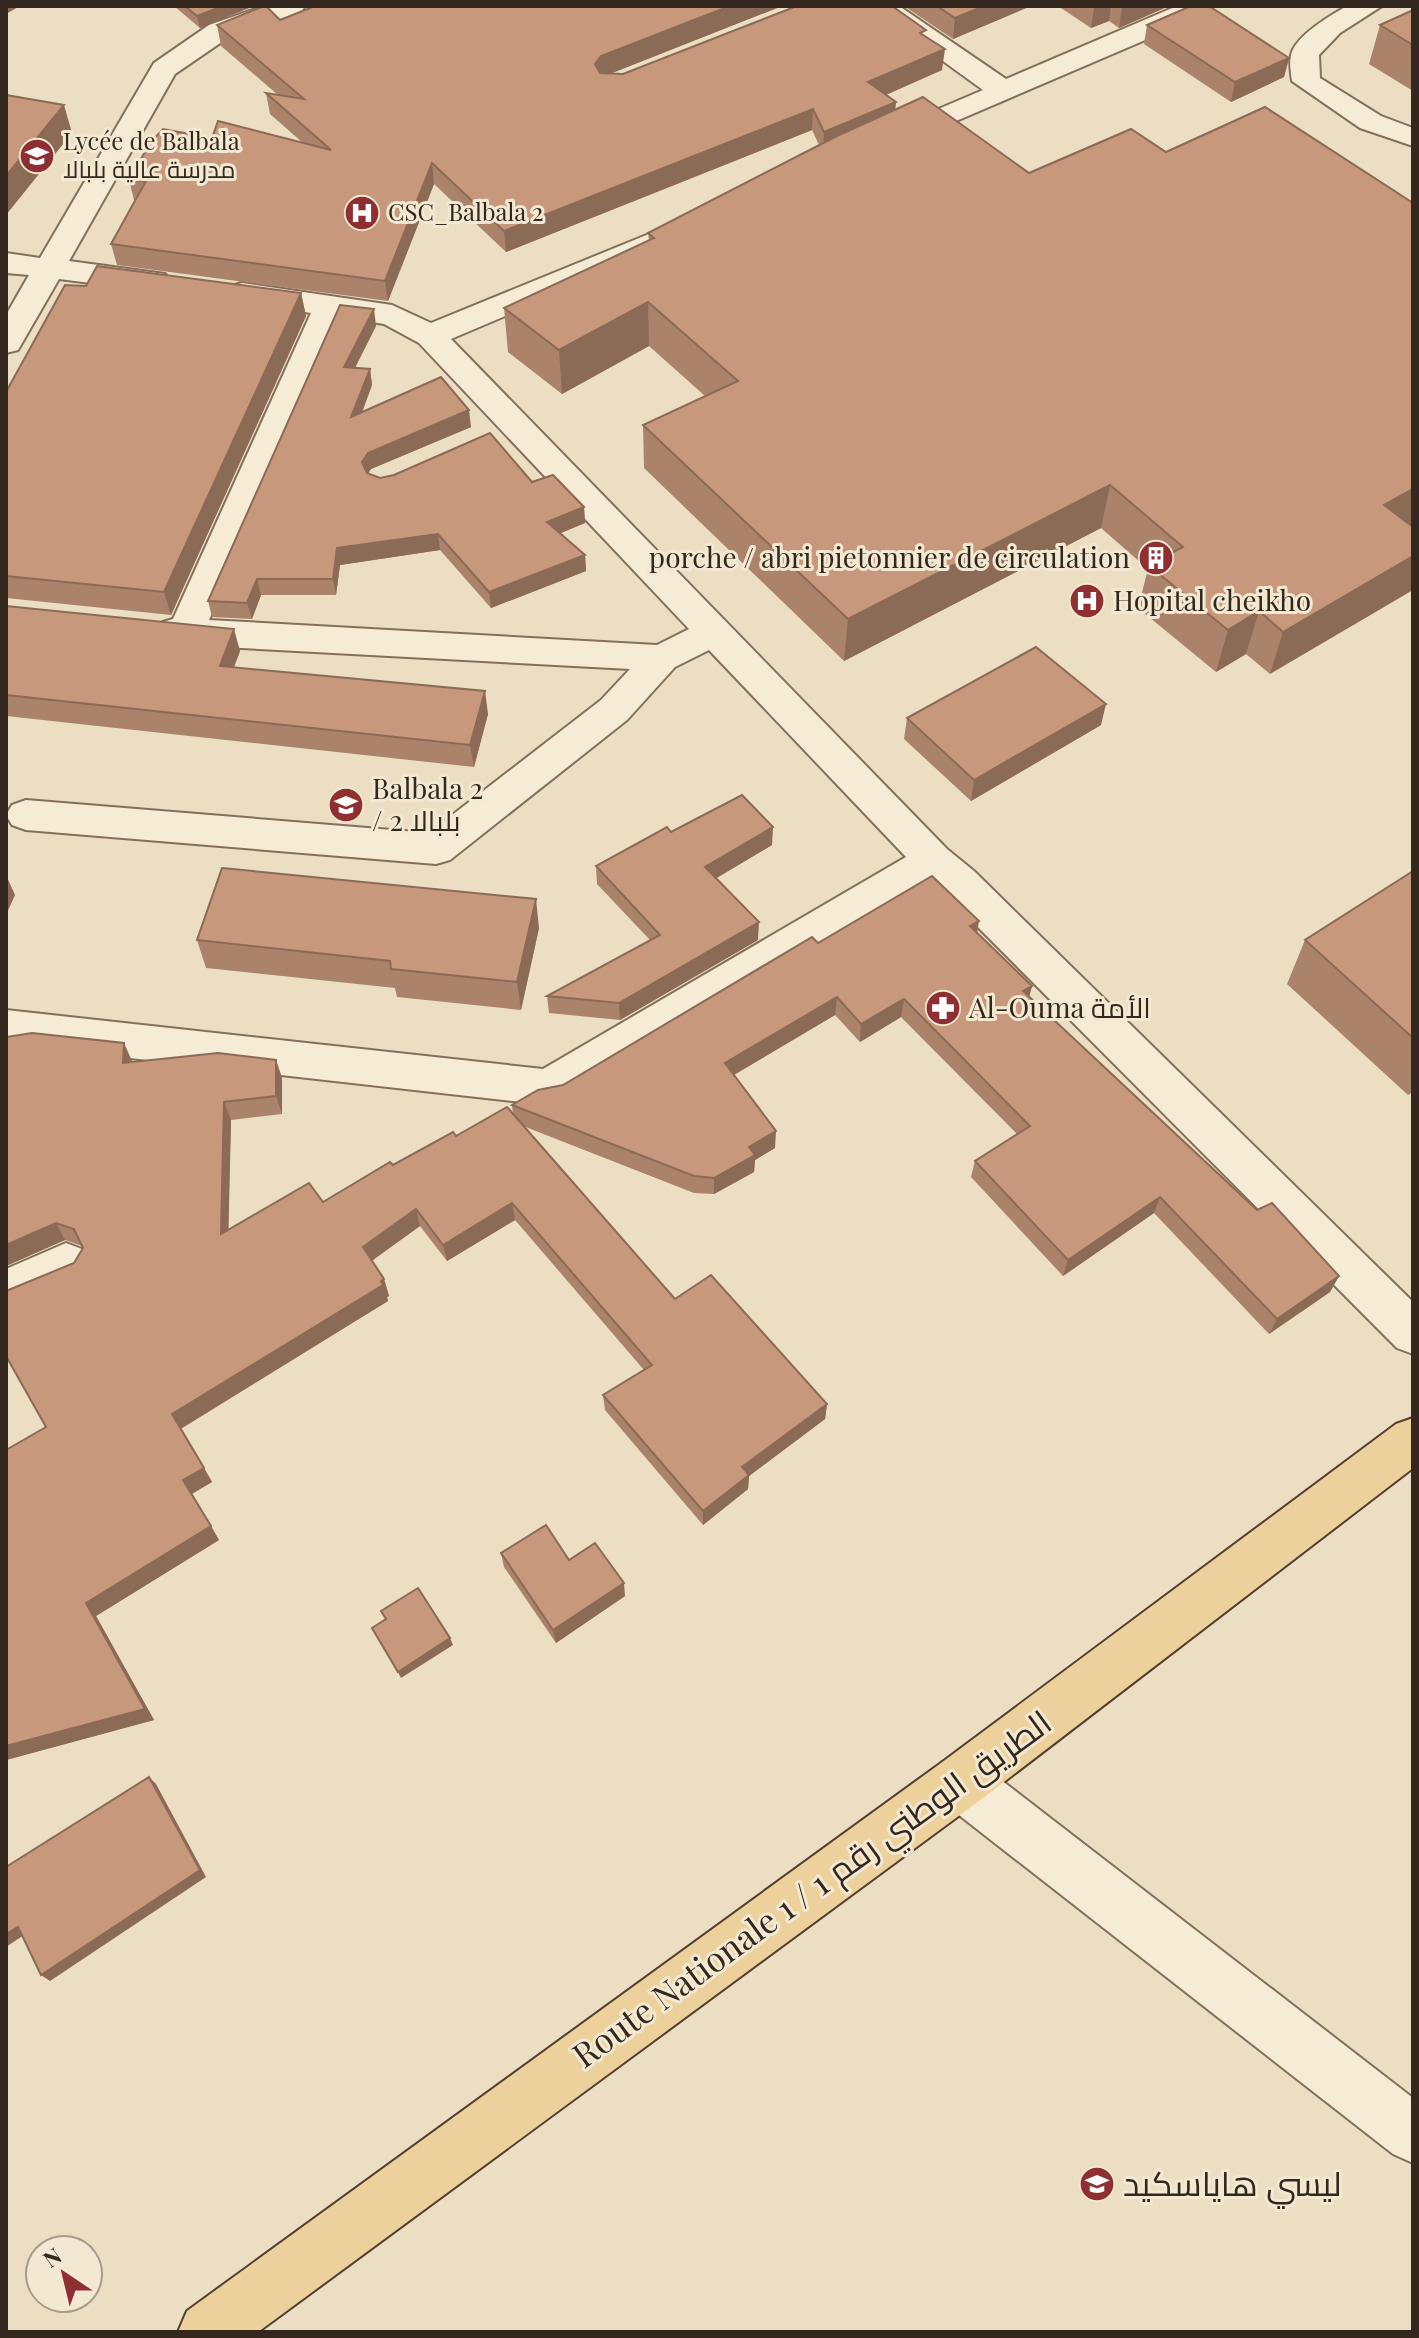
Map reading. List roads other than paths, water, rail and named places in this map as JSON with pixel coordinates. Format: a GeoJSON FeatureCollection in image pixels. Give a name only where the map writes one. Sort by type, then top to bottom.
{"type":"FeatureCollection","features":[{"type":"Feature","properties":{"kind":"main road","name":"Route Nationale 1 / الطريق الوطني رقم 1"},"geometry":{"type":"LineString","coordinates":[[208,2332],[960,1782],[1413,1440]]}},
{"type":"Feature","properties":{"kind":"street"},"geometry":{"type":"LineString","coordinates":[[6,343],[164,69],[219,31],[291,6]]}},
{"type":"Feature","properties":{"kind":"street"},"geometry":{"type":"LineString","coordinates":[[881,6],[1004,91]]}},
{"type":"Feature","properties":{"kind":"street"},"geometry":{"type":"LineString","coordinates":[[1368,6],[1330,27],[1305,54],[1306,81],[1354,114],[1398,135],[1413,137]]}},
{"type":"Feature","properties":{"kind":"street"},"geometry":{"type":"LineString","coordinates":[[861,152],[1196,8]]}},
{"type":"Feature","properties":{"kind":"street"},"geometry":{"type":"LineString","coordinates":[[430,336],[674,232]]}},
{"type":"Feature","properties":{"kind":"street"},"geometry":{"type":"LineString","coordinates":[[6,263],[392,315],[430,336],[499,430],[714,632],[933,860],[960,882],[1413,1333]]}},
{"type":"Feature","properties":{"kind":"street"},"geometry":{"type":"LineString","coordinates":[[185,632],[330,306]]}},
{"type":"Feature","properties":{"kind":"street"},"geometry":{"type":"LineString","coordinates":[[141,627],[662,658]]}},
{"type":"Feature","properties":{"kind":"street"},"geometry":{"type":"LineString","coordinates":[[26,815],[436,849],[614,710],[662,658],[714,632]]}},
{"type":"Feature","properties":{"kind":"street"},"geometry":{"type":"LineString","coordinates":[[6,1027],[548,1087],[933,860]]}},
{"type":"Feature","properties":{"kind":"street"},"geometry":{"type":"LineString","coordinates":[[6,1290],[66,1263]]}},
{"type":"Feature","properties":{"kind":"street"},"geometry":{"type":"LineString","coordinates":[[960,1782],[1413,2134]]}},
{"type":"Feature","properties":{"kind":"place","name":"Lycée de Balbala مدرسة عالية بلبالا"},"geometry":{"type":"Point","coordinates":[37,156]}},
{"type":"Feature","properties":{"kind":"place","name":"CSC_Balbala 2"},"geometry":{"type":"Point","coordinates":[362,213]}},
{"type":"Feature","properties":{"kind":"place","name":"porche / abri pietonnier de circulation"},"geometry":{"type":"Point","coordinates":[1156,558]}},
{"type":"Feature","properties":{"kind":"place","name":"Hopital cheikho"},"geometry":{"type":"Point","coordinates":[1087,601]}},
{"type":"Feature","properties":{"kind":"place","name":"Balbala 2 / بلبالا 2"},"geometry":{"type":"Point","coordinates":[346,805]}},
{"type":"Feature","properties":{"kind":"place","name":"Al-Ouma الأمة"},"geometry":{"type":"Point","coordinates":[943,1008]}},
{"type":"Feature","properties":{"kind":"place","name":"ليسي هاياسكيد"},"geometry":{"type":"Point","coordinates":[1097,2184]}}]}
